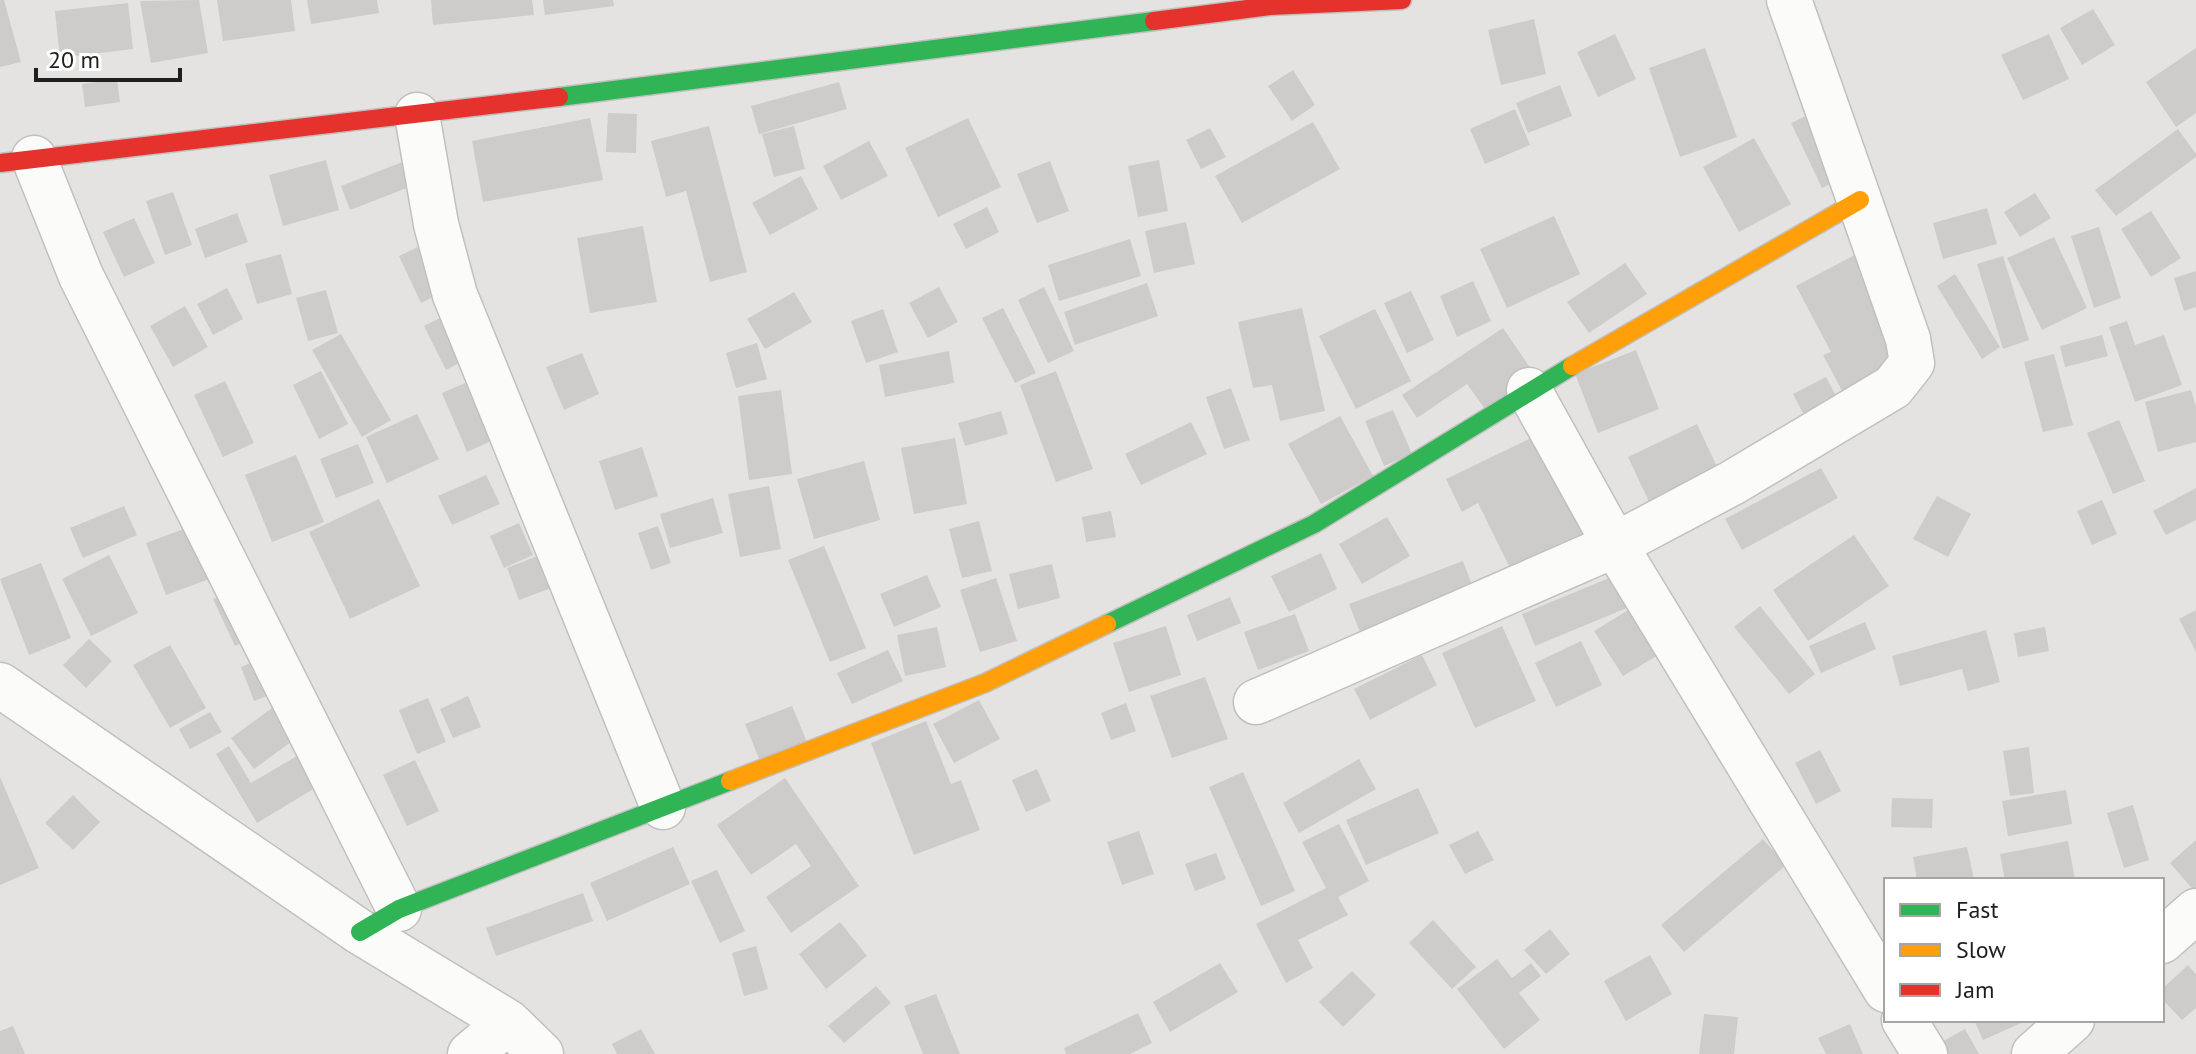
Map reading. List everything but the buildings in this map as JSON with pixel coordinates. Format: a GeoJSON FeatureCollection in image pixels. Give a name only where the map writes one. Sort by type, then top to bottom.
{"type":"FeatureCollection","features":[{"type":"Feature","properties":{"kind":"street"},"geometry":{"type":"LineString","coordinates":[[399,909],[81,276],[17,161],[417,115],[1270,6],[1402,0]]}},
{"type":"Feature","properties":{"kind":"street"},"geometry":{"type":"LineString","coordinates":[[1256,702],[1615,545],[1732,483],[1893,387],[1912,363],[1908,339],[1789,0]]}},
{"type":"Feature","properties":{"kind":"street"},"geometry":{"type":"LineString","coordinates":[[417,115],[436,224],[455,295],[663,807]]}},
{"type":"Feature","properties":{"kind":"street"},"geometry":{"type":"LineString","coordinates":[[360,932],[399,909],[985,683],[1314,524],[1529,390],[1860,200]]}},
{"type":"Feature","properties":{"kind":"street"},"geometry":{"type":"LineString","coordinates":[[1529,390],[1615,545],[1884,987]]}},
{"type":"Feature","properties":{"kind":"street"},"geometry":{"type":"LineString","coordinates":[[0,685],[360,932],[508,1022],[541,1054]]}},
{"type":"Feature","properties":{"kind":"street"},"geometry":{"type":"LineString","coordinates":[[2164,939],[2196,911]]}},
{"type":"Feature","properties":{"kind":"street"},"geometry":{"type":"LineString","coordinates":[[470,1054],[508,1022]]}},
{"type":"Feature","properties":{"kind":"street"},"geometry":{"type":"LineString","coordinates":[[1905,1022],[1925,1054]]}},
{"type":"Feature","properties":{"kind":"street"},"geometry":{"type":"LineString","coordinates":[[2034,1054],[2070,1022]]}},
{"type":"Feature","properties":{"kind":"traffic: fast"},"geometry":{"type":"LineString","coordinates":[[559,97],[1154,21]]}},
{"type":"Feature","properties":{"kind":"traffic: fast"},"geometry":{"type":"LineString","coordinates":[[1107,624],[1314,524],[1572,366]]}},
{"type":"Feature","properties":{"kind":"traffic: fast"},"geometry":{"type":"LineString","coordinates":[[360,932],[399,909],[730,781]]}},
{"type":"Feature","properties":{"kind":"traffic: slow"},"geometry":{"type":"LineString","coordinates":[[1572,366],[1860,200]]}},
{"type":"Feature","properties":{"kind":"traffic: slow"},"geometry":{"type":"LineString","coordinates":[[730,781],[985,683],[1107,624]]}},
{"type":"Feature","properties":{"kind":"traffic: jam"},"geometry":{"type":"LineString","coordinates":[[1154,21],[1270,6],[1402,0]]}},
{"type":"Feature","properties":{"kind":"traffic: jam"},"geometry":{"type":"LineString","coordinates":[[0,163],[559,97]]}}]}
